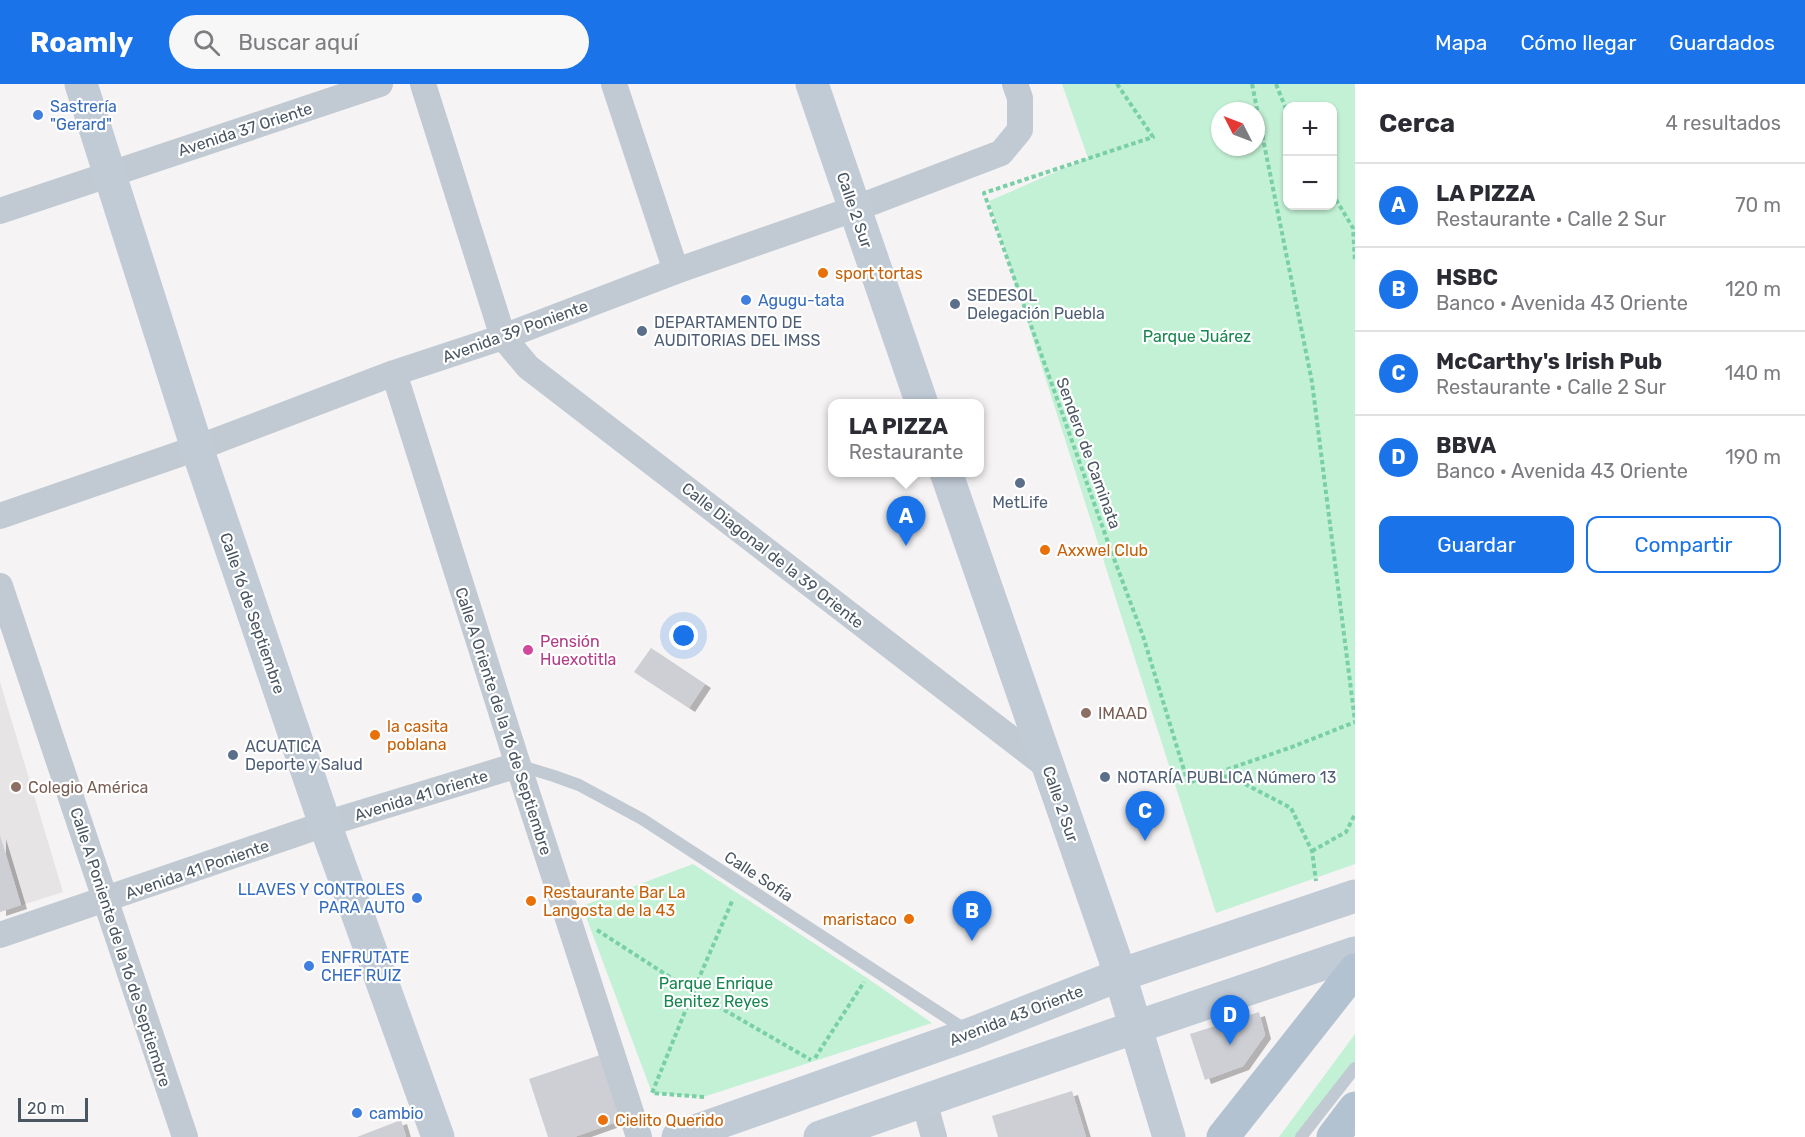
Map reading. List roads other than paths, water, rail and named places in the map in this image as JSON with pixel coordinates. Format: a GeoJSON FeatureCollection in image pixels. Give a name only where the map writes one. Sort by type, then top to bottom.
{"type":"FeatureCollection","features":[{"type":"Feature","properties":{"kind":"main road"},"geometry":{"type":"LineString","coordinates":[[1223,1137],[1355,970]]}},
{"type":"Feature","properties":{"kind":"main road"},"geometry":{"type":"LineString","coordinates":[[1333,1137],[1355,1108]]}},
{"type":"Feature","properties":{"kind":"street","name":"Calle 16 de Septiembre"},"geometry":{"type":"LineString","coordinates":[[81,84],[197,448],[325,824],[438,1137]]}},
{"type":"Feature","properties":{"kind":"street","name":"Avenida 37 Oriente"},"geometry":{"type":"LineString","coordinates":[[0,211],[380,84]]}},
{"type":"Feature","properties":{"kind":"street"},"geometry":{"type":"LineString","coordinates":[[423,84],[503,337]]}},
{"type":"Feature","properties":{"kind":"street"},"geometry":{"type":"LineString","coordinates":[[614,84],[676,271]]}},
{"type":"Feature","properties":{"kind":"street","name":"Calle 2 Sur"},"geometry":{"type":"LineString","coordinates":[[812,84],[920,399]]}},
{"type":"Feature","properties":{"kind":"street","name":"Avenida 39 Poniente"},"geometry":{"type":"LineString","coordinates":[[0,516],[197,448],[394,373],[503,337],[676,271],[854,209],[1001,153],[1020,130],[1020,98],[1015,84]]}},
{"type":"Feature","properties":{"kind":"street","name":"Calle Diagonal de la 39 Oriente"},"geometry":{"type":"LineString","coordinates":[[503,337],[528,368],[1049,768]]}},
{"type":"Feature","properties":{"kind":"street","name":"Calle A Oriente de la 16 de Septiembre"},"geometry":{"type":"LineString","coordinates":[[394,373],[639,1137]]}},
{"type":"Feature","properties":{"kind":"street","name":"Calle 2 Sur"},"geometry":{"type":"LineString","coordinates":[[948,477],[1120,975],[1169,1137]]}},
{"type":"Feature","properties":{"kind":"street","name":"Calle A Poniente de la 16 de Septiembre"},"geometry":{"type":"LineString","coordinates":[[0,586],[185,1137]]}},
{"type":"Feature","properties":{"kind":"street","name":"Avenida 41 Oriente"},"geometry":{"type":"LineString","coordinates":[[325,824],[518,765]]}},
{"type":"Feature","properties":{"kind":"street","name":"Avenida 41 Poniente"},"geometry":{"type":"LineString","coordinates":[[0,935],[325,824]]}},
{"type":"Feature","properties":{"kind":"street","name":"Avenida 43 Oriente"},"geometry":{"type":"LineString","coordinates":[[678,1137],[972,1033],[1120,975],[1355,896]]}},
{"type":"Feature","properties":{"kind":"street"},"geometry":{"type":"LineString","coordinates":[[820,1137],[1355,953]]}},
{"type":"Feature","properties":{"kind":"street"},"geometry":{"type":"LineString","coordinates":[[924,1101],[934,1137]]}},
{"type":"Feature","properties":{"kind":"lane","name":"Calle Sofía"},"geometry":{"type":"LineString","coordinates":[[518,765],[579,785],[642,819],[972,1033]]}},
{"type":"Feature","properties":{"kind":"lane"},"geometry":{"type":"LineString","coordinates":[[1237,1137],[1355,986]]}},
{"type":"Feature","properties":{"kind":"lane"},"geometry":{"type":"LineString","coordinates":[[1301,1137],[1355,1068]]}},
{"type":"Feature","properties":{"kind":"place","name":"Sastrería \"Gerard\""},"geometry":{"type":"Point","coordinates":[38,115]}},
{"type":"Feature","properties":{"kind":"place","name":"sport tortas"},"geometry":{"type":"Point","coordinates":[823,273]}},
{"type":"Feature","properties":{"kind":"place","name":"Agugu-tata"},"geometry":{"type":"Point","coordinates":[746,300]}},
{"type":"Feature","properties":{"kind":"place","name":"SEDESOL Delegación Puebla"},"geometry":{"type":"Point","coordinates":[955,304]}},
{"type":"Feature","properties":{"kind":"place","name":"DEPARTAMENTO DE AUDITORIAS DEL IMSS"},"geometry":{"type":"Point","coordinates":[642,331]}},
{"type":"Feature","properties":{"kind":"place","name":"MetLife"},"geometry":{"type":"Point","coordinates":[1020,483]}},
{"type":"Feature","properties":{"kind":"place","name":"LA PIZZA"},"geometry":{"type":"Point","coordinates":[906,546]}},
{"type":"Feature","properties":{"kind":"place","name":"Axxwel Club"},"geometry":{"type":"Point","coordinates":[1045,550]}},
{"type":"Feature","properties":{"kind":"place","name":"Pensión Huexotitla"},"geometry":{"type":"Point","coordinates":[528,650]}},
{"type":"Feature","properties":{"kind":"place","name":"IMAAD"},"geometry":{"type":"Point","coordinates":[1086,713]}},
{"type":"Feature","properties":{"kind":"place","name":"la casita poblana"},"geometry":{"type":"Point","coordinates":[375,735]}},
{"type":"Feature","properties":{"kind":"place","name":"ACUATICA Deporte y Salud"},"geometry":{"type":"Point","coordinates":[233,755]}},
{"type":"Feature","properties":{"kind":"place","name":"NOTARÍA PUBLICA Número 13"},"geometry":{"type":"Point","coordinates":[1105,777]}},
{"type":"Feature","properties":{"kind":"place","name":"Colegio América"},"geometry":{"type":"Point","coordinates":[16,787]}},
{"type":"Feature","properties":{"kind":"place","name":"McCarthy's Irish Pub"},"geometry":{"type":"Point","coordinates":[1145,841]}},
{"type":"Feature","properties":{"kind":"place","name":"LLAVES Y CONTROLES PARA AUTO"},"geometry":{"type":"Point","coordinates":[417,898]}},
{"type":"Feature","properties":{"kind":"place","name":"Restaurante Bar La Langosta de la 43"},"geometry":{"type":"Point","coordinates":[531,901]}},
{"type":"Feature","properties":{"kind":"place","name":"maristaco"},"geometry":{"type":"Point","coordinates":[909,919]}},
{"type":"Feature","properties":{"kind":"place","name":"HSBC"},"geometry":{"type":"Point","coordinates":[972,941]}},
{"type":"Feature","properties":{"kind":"place","name":"ENFRUTATE CHEF RUIZ"},"geometry":{"type":"Point","coordinates":[309,966]}},
{"type":"Feature","properties":{"kind":"place","name":"BBVA"},"geometry":{"type":"Point","coordinates":[1230,1045]}},
{"type":"Feature","properties":{"kind":"place","name":"cambio"},"geometry":{"type":"Point","coordinates":[357,1113]}},
{"type":"Feature","properties":{"kind":"place","name":"Cielito Querido"},"geometry":{"type":"Point","coordinates":[603,1120]}},
{"type":"Feature","properties":{"kind":"park label","name":"Parque Juárez"},"geometry":{"type":"Point","coordinates":[1197,336]}},
{"type":"Feature","properties":{"kind":"park label","name":"Parque Enrique Benitez Reyes"},"geometry":{"type":"Point","coordinates":[716,992]}}]}
